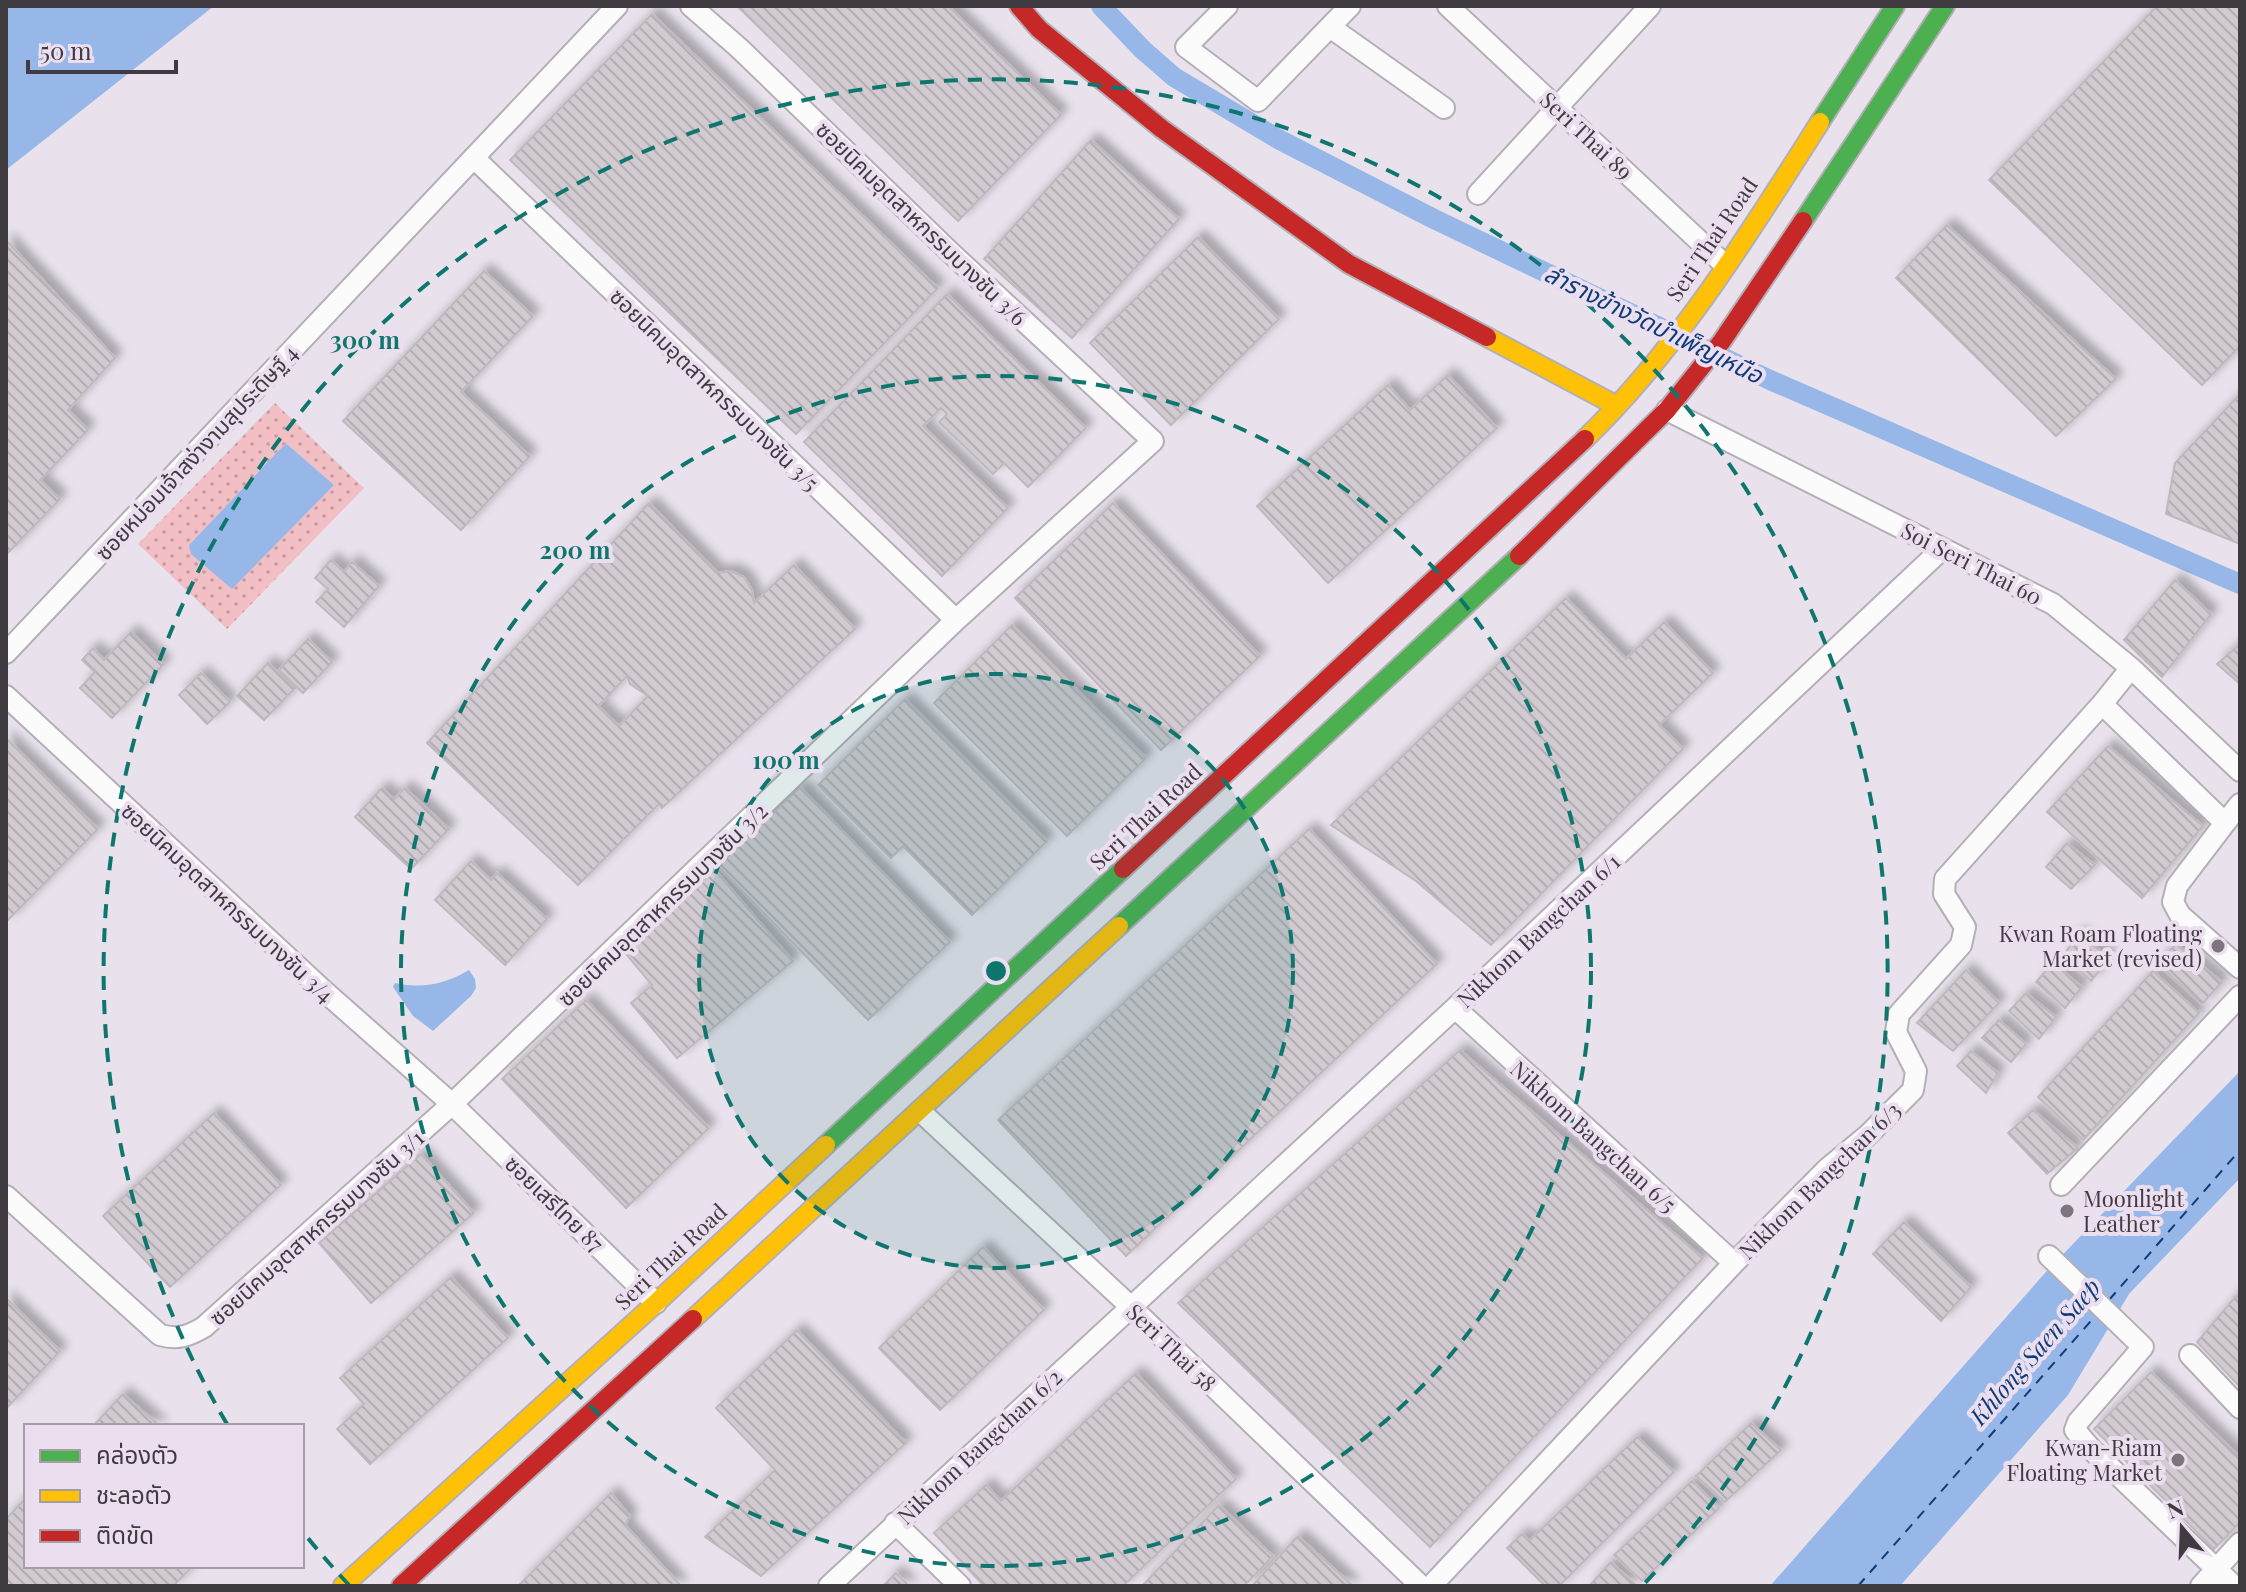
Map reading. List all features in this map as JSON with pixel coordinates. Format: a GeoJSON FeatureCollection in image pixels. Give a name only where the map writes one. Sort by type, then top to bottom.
{"type":"FeatureCollection","features":[{"type":"Feature","properties":{"kind":"main road"},"geometry":{"type":"LineString","coordinates":[[1019,6],[1039,29],[1162,129],[1349,264],[1617,406]]}},
{"type":"Feature","properties":{"kind":"main road","name":"Seri Thai Road"},"geometry":{"type":"LineString","coordinates":[[343,1586],[656,1303],[1532,489],[1617,406],[1725,265],[1895,6]]}},
{"type":"Feature","properties":{"kind":"main road"},"geometry":{"type":"LineString","coordinates":[[401,1586],[920,1111],[1553,524],[1667,410],[1722,341],[1945,6]]}},
{"type":"Feature","properties":{"kind":"main road"},"geometry":{"type":"LineString","coordinates":[[656,1303],[682,1327]]}},
{"type":"Feature","properties":{"kind":"street","name":"ซอยหม่อมเจ้าสง่างามสุประดิษฐ์ 4"},"geometry":{"type":"LineString","coordinates":[[6,653],[617,6]]}},
{"type":"Feature","properties":{"kind":"street","name":"ซอยนิคมอุตสาหกรรมบางชัน 3/6"},"geometry":{"type":"LineString","coordinates":[[691,6],[1153,441]]}},
{"type":"Feature","properties":{"kind":"street"},"geometry":{"type":"LineString","coordinates":[[1227,6],[1186,47],[1258,101],[1350,6]]}},
{"type":"Feature","properties":{"kind":"street","name":"Seri Thai 89"},"geometry":{"type":"LineString","coordinates":[[1448,6],[1725,265]]}},
{"type":"Feature","properties":{"kind":"street"},"geometry":{"type":"LineString","coordinates":[[1478,194],[1650,6]]}},
{"type":"Feature","properties":{"kind":"street"},"geometry":{"type":"LineString","coordinates":[[1330,27],[1444,108]]}},
{"type":"Feature","properties":{"kind":"street","name":"ซอยนิคมอุตสาหกรรมบางชัน 3/5"},"geometry":{"type":"LineString","coordinates":[[474,158],[956,620]]}},
{"type":"Feature","properties":{"kind":"street","name":"Soi Seri Thai 60"},"geometry":{"type":"LineString","coordinates":[[1667,410],[2053,604],[2131,668],[2240,771]]}},
{"type":"Feature","properties":{"kind":"street","name":"ซอยนิคมอุตสาหกรรมบางชัน 3/2"},"geometry":{"type":"LineString","coordinates":[[452,1104],[956,620],[1153,441]]}},
{"type":"Feature","properties":{"kind":"street","name":"Nikhom Bangchan 6/1"},"geometry":{"type":"LineString","coordinates":[[1131,1307],[1455,1008],[1942,549]]}},
{"type":"Feature","properties":{"kind":"street","name":"Nikhom Bangchan 6/3"},"geometry":{"type":"LineString","coordinates":[[1431,1586],[1734,1263],[1827,1169],[1868,1135],[1913,1090],[1916,1071],[1896,1032],[1899,1014],[1961,945],[1965,927],[1944,894],[1945,879],[2131,668]]}},
{"type":"Feature","properties":{"kind":"street","name":"ซอยนิคมอุตสาหกรรมบางชัน 3/4"},"geometry":{"type":"LineString","coordinates":[[6,696],[312,981],[452,1104]]}},
{"type":"Feature","properties":{"kind":"street"},"geometry":{"type":"LineString","coordinates":[[2102,704],[2225,823]]}},
{"type":"Feature","properties":{"kind":"street"},"geometry":{"type":"LineString","coordinates":[[2240,804],[2177,886],[2173,902],[2180,915],[2240,968]]}},
{"type":"Feature","properties":{"kind":"street"},"geometry":{"type":"LineString","coordinates":[[2061,1185],[2239,998]]}},
{"type":"Feature","properties":{"kind":"street","name":"Nikhom Bangchan 6/5"},"geometry":{"type":"LineString","coordinates":[[1455,1008],[1734,1263]]}},
{"type":"Feature","properties":{"kind":"street","name":"ซอยเสรีไทย 87"},"geometry":{"type":"LineString","coordinates":[[452,1104],[656,1303]]}},
{"type":"Feature","properties":{"kind":"street","name":"ซอยนิคมอุตสาหกรรมบางชัน 3/1"},"geometry":{"type":"LineString","coordinates":[[6,1196],[160,1335],[173,1339],[190,1336],[204,1327],[452,1104]]}},
{"type":"Feature","properties":{"kind":"street","name":"Seri Thai 58"},"geometry":{"type":"LineString","coordinates":[[920,1111],[1131,1307],[1421,1586]]}},
{"type":"Feature","properties":{"kind":"street"},"geometry":{"type":"LineString","coordinates":[[2050,1257],[2142,1349],[2078,1422],[2075,1430],[2234,1586]]}},
{"type":"Feature","properties":{"kind":"street","name":"Nikhom Bangchan 6/2"},"geometry":{"type":"LineString","coordinates":[[829,1586],[1131,1307]]}},
{"type":"Feature","properties":{"kind":"street"},"geometry":{"type":"LineString","coordinates":[[2190,1355],[2240,1408]]}},
{"type":"Feature","properties":{"kind":"street"},"geometry":{"type":"LineString","coordinates":[[895,1523],[960,1586]]}},
{"type":"Feature","properties":{"kind":"street"},"geometry":{"type":"LineString","coordinates":[[2201,1586],[2240,1543]]}},
{"type":"Feature","properties":{"kind":"shaded area"},"geometry":{"type":"Polygon","coordinates":[[[275,403],[364,488],[227,629],[138,544],[275,403]],[[287,444],[189,545],[334,485],[287,444]]]}},
{"type":"Feature","properties":{"kind":"water"},"geometry":{"type":"Polygon","coordinates":[[[6,6],[214,6],[6,170],[6,6]]]}},
{"type":"Feature","properties":{"kind":"water"},"geometry":{"type":"Polygon","coordinates":[[[287,444],[334,485],[232,589],[191,554],[189,545],[287,444]]]}},
{"type":"Feature","properties":{"kind":"water"},"geometry":{"type":"Polygon","coordinates":[[[469,970],[476,988],[433,1031],[413,1016],[393,987],[395,983],[434,984],[469,970]]]}},
{"type":"Feature","properties":{"kind":"water","name":"Khlong Saen Saep"},"geometry":{"type":"Polygon","coordinates":[[[2240,1071],[2240,1178],[2129,1294],[2068,1395],[1900,1586],[1770,1586],[2045,1273],[2240,1071]]]}},
{"type":"Feature","properties":{"kind":"building"},"geometry":{"type":"Polygon","coordinates":[[[737,6],[948,6],[1061,115],[958,221],[737,6]]]}},
{"type":"Feature","properties":{"kind":"building"},"geometry":{"type":"Polygon","coordinates":[[[2157,6],[2240,7],[2240,346],[2202,385],[1989,180],[2157,6]]]}},
{"type":"Feature","properties":{"kind":"building"},"geometry":{"type":"Polygon","coordinates":[[[652,14],[938,288],[796,434],[510,160],[652,14]]]}},
{"type":"Feature","properties":{"kind":"building"},"geometry":{"type":"Polygon","coordinates":[[[1091,140],[1179,219],[1072,338],[984,259],[1091,140]]]}},
{"type":"Feature","properties":{"kind":"building"},"geometry":{"type":"Polygon","coordinates":[[[1947,225],[2116,379],[2056,436],[1896,278],[1947,225]]]}},
{"type":"Feature","properties":{"kind":"building"},"geometry":{"type":"Polygon","coordinates":[[[1198,237],[1279,319],[1171,425],[1090,343],[1198,237]]]}},
{"type":"Feature","properties":{"kind":"building"},"geometry":{"type":"Polygon","coordinates":[[[6,240],[115,358],[68,410],[88,430],[40,480],[60,499],[6,555],[6,240]]]}},
{"type":"Feature","properties":{"kind":"building"},"geometry":{"type":"Polygon","coordinates":[[[484,271],[533,316],[461,392],[530,456],[461,530],[343,421],[484,271]]]}},
{"type":"Feature","properties":{"kind":"building"},"geometry":{"type":"Polygon","coordinates":[[[947,294],[1086,428],[1028,487],[1004,463],[993,474],[939,422],[947,414],[941,408],[923,426],[1008,508],[942,576],[804,442],[947,294]]]}},
{"type":"Feature","properties":{"kind":"building"},"geometry":{"type":"Polygon","coordinates":[[[1448,375],[1497,428],[1328,583],[1257,506],[1388,385],[1410,410],[1448,375]]]}},
{"type":"Feature","properties":{"kind":"building"},"geometry":{"type":"Polygon","coordinates":[[[2240,394],[2240,544],[2166,514],[2175,463],[2240,394]]]}},
{"type":"Feature","properties":{"kind":"building"},"geometry":{"type":"Polygon","coordinates":[[[649,503],[718,573],[731,571],[744,577],[752,590],[754,603],[794,565],[855,629],[662,808],[659,804],[578,885],[427,743],[649,503]],[[627,676],[598,706],[619,726],[648,696],[630,684],[627,676]]]}},
{"type":"Feature","properties":{"kind":"building"},"geometry":{"type":"Polygon","coordinates":[[[1113,503],[1260,656],[1161,750],[1015,598],[1113,503]]]}},
{"type":"Feature","properties":{"kind":"building"},"geometry":{"type":"Polygon","coordinates":[[[331,560],[344,572],[352,562],[379,586],[344,627],[316,602],[328,589],[315,578],[331,560]]]}},
{"type":"Feature","properties":{"kind":"building"},"geometry":{"type":"Polygon","coordinates":[[[2175,580],[2211,614],[2162,677],[2124,640],[2175,580]]]}},
{"type":"Feature","properties":{"kind":"building"},"geometry":{"type":"Polygon","coordinates":[[[1566,598],[1626,659],[1664,622],[1713,673],[1659,725],[1683,749],[1491,945],[1416,881],[1331,825],[1566,598]]]}},
{"type":"Feature","properties":{"kind":"building"},"geometry":{"type":"Polygon","coordinates":[[[1012,625],[1146,758],[1067,836],[934,703],[1012,625]]]}},
{"type":"Feature","properties":{"kind":"building"},"geometry":{"type":"Polygon","coordinates":[[[131,632],[164,664],[112,718],[80,688],[95,672],[82,660],[93,648],[104,660],[131,632]]]}},
{"type":"Feature","properties":{"kind":"building"},"geometry":{"type":"Polygon","coordinates":[[[308,639],[332,662],[303,693],[279,670],[308,639]]]}},
{"type":"Feature","properties":{"kind":"building"},"geometry":{"type":"Polygon","coordinates":[[[2240,644],[2240,684],[2217,664],[2240,644]]]}},
{"type":"Feature","properties":{"kind":"building"},"geometry":{"type":"Polygon","coordinates":[[[268,663],[295,688],[264,720],[237,696],[268,663]]]}},
{"type":"Feature","properties":{"kind":"building"},"geometry":{"type":"Polygon","coordinates":[[[201,673],[230,702],[207,724],[179,695],[201,673]]]}},
{"type":"Feature","properties":{"kind":"building"},"geometry":{"type":"Polygon","coordinates":[[[905,699],[1047,841],[972,915],[903,846],[891,858],[818,785],[905,699]]]}},
{"type":"Feature","properties":{"kind":"building"},"geometry":{"type":"Polygon","coordinates":[[[6,738],[98,829],[6,922],[6,738]]]}},
{"type":"Feature","properties":{"kind":"building"},"geometry":{"type":"Polygon","coordinates":[[[2108,746],[2203,826],[2142,898],[2047,812],[2108,746]]]}},
{"type":"Feature","properties":{"kind":"building"},"geometry":{"type":"Polygon","coordinates":[[[800,787],[950,942],[868,1020],[718,866],[800,787]]]}},
{"type":"Feature","properties":{"kind":"building"},"geometry":{"type":"Polygon","coordinates":[[[382,788],[394,799],[405,788],[449,829],[411,869],[355,817],[382,788]]]}},
{"type":"Feature","properties":{"kind":"building"},"geometry":{"type":"Polygon","coordinates":[[[1309,829],[1437,964],[1126,1256],[998,1120],[1309,829]]]}},
{"type":"Feature","properties":{"kind":"building"},"geometry":{"type":"Polygon","coordinates":[[[2067,843],[2095,865],[2071,889],[2046,867],[2067,843]]]}},
{"type":"Feature","properties":{"kind":"building"},"geometry":{"type":"Polygon","coordinates":[[[471,861],[491,880],[497,873],[547,919],[505,965],[435,900],[471,861]]]}},
{"type":"Feature","properties":{"kind":"building"},"geometry":{"type":"Polygon","coordinates":[[[715,870],[793,961],[677,1058],[631,1003],[652,985],[621,948],[715,870]]]}},
{"type":"Feature","properties":{"kind":"building"},"geometry":{"type":"Polygon","coordinates":[[[2078,934],[2110,958],[2091,981],[2063,956],[2078,934]]]}},
{"type":"Feature","properties":{"kind":"building"},"geometry":{"type":"Polygon","coordinates":[[[2176,944],[2222,982],[2202,1004],[2157,963],[2176,944]]]}},
{"type":"Feature","properties":{"kind":"building"},"geometry":{"type":"Polygon","coordinates":[[[2053,963],[2082,987],[2065,1008],[2036,982],[2053,963]]]}},
{"type":"Feature","properties":{"kind":"building"},"geometry":{"type":"Polygon","coordinates":[[[1966,970],[1999,1003],[1953,1051],[1917,1023],[1966,970]]]}},
{"type":"Feature","properties":{"kind":"building"},"geometry":{"type":"Polygon","coordinates":[[[2153,971],[2199,1013],[2083,1140],[2038,1097],[2153,971]]]}},
{"type":"Feature","properties":{"kind":"building"},"geometry":{"type":"Polygon","coordinates":[[[2026,993],[2056,1017],[2039,1039],[2009,1011],[2026,993]]]}},
{"type":"Feature","properties":{"kind":"building"},"geometry":{"type":"Polygon","coordinates":[[[586,1000],[709,1128],[626,1208],[502,1079],[586,1000]]]}},
{"type":"Feature","properties":{"kind":"building"},"geometry":{"type":"Polygon","coordinates":[[[1999,1020],[2026,1044],[2011,1062],[1982,1038],[1999,1020]]]}},
{"type":"Feature","properties":{"kind":"building"},"geometry":{"type":"Polygon","coordinates":[[[1460,1050],[1703,1258],[1430,1547],[1178,1303],[1460,1050]]]}},
{"type":"Feature","properties":{"kind":"building"},"geometry":{"type":"Polygon","coordinates":[[[1971,1051],[1998,1073],[1986,1093],[1957,1066],[1971,1051]]]}},
{"type":"Feature","properties":{"kind":"building"},"geometry":{"type":"Polygon","coordinates":[[[2033,1110],[2078,1148],[2047,1174],[2008,1133],[2033,1110]]]}},
{"type":"Feature","properties":{"kind":"building"},"geometry":{"type":"Polygon","coordinates":[[[214,1113],[281,1185],[170,1287],[103,1216],[214,1113]]]}},
{"type":"Feature","properties":{"kind":"building"},"geometry":{"type":"Polygon","coordinates":[[[421,1154],[474,1213],[371,1303],[319,1243],[421,1154]]]}},
{"type":"Feature","properties":{"kind":"building"},"geometry":{"type":"Polygon","coordinates":[[[1904,1222],[1971,1287],[1941,1321],[1873,1254],[1904,1222]]]}},
{"type":"Feature","properties":{"kind":"building"},"geometry":{"type":"Polygon","coordinates":[[[983,1247],[1044,1310],[940,1410],[879,1348],[983,1247]]]}},
{"type":"Feature","properties":{"kind":"building"},"geometry":{"type":"Polygon","coordinates":[[[451,1277],[508,1338],[370,1464],[337,1429],[364,1404],[340,1378],[451,1277]]]}},
{"type":"Feature","properties":{"kind":"building"},"geometry":{"type":"Polygon","coordinates":[[[2236,1296],[2240,1299],[2240,1387],[2197,1342],[2236,1296]]]}},
{"type":"Feature","properties":{"kind":"building"},"geometry":{"type":"Polygon","coordinates":[[[6,1298],[60,1351],[6,1409],[6,1298]]]}},
{"type":"Feature","properties":{"kind":"building"},"geometry":{"type":"Polygon","coordinates":[[[797,1330],[906,1443],[761,1576],[705,1537],[775,1470],[716,1408],[797,1330]]]}},
{"type":"Feature","properties":{"kind":"building"},"geometry":{"type":"Polygon","coordinates":[[[2151,1372],[2240,1457],[2240,1522],[2214,1549],[2094,1429],[2151,1372]]]}},
{"type":"Feature","properties":{"kind":"building"},"geometry":{"type":"Polygon","coordinates":[[[1136,1373],[1236,1479],[1123,1586],[984,1586],[934,1533],[986,1485],[1001,1501],[1136,1373]]]}},
{"type":"Feature","properties":{"kind":"building"},"geometry":{"type":"Polygon","coordinates":[[[123,1394],[158,1424],[95,1424],[123,1394]]]}},
{"type":"Feature","properties":{"kind":"building"},"geometry":{"type":"Polygon","coordinates":[[[1751,1423],[1781,1450],[1725,1502],[1696,1476],[1751,1423]]]}},
{"type":"Feature","properties":{"kind":"building"},"geometry":{"type":"Polygon","coordinates":[[[1637,1437],[1674,1472],[1559,1586],[1545,1586],[1507,1548],[1522,1534],[1529,1541],[1637,1437]]]}},
{"type":"Feature","properties":{"kind":"building"},"geometry":{"type":"Polygon","coordinates":[[[1692,1481],[1719,1508],[1642,1581],[1614,1555],[1692,1481]]]}},
{"type":"Feature","properties":{"kind":"building"},"geometry":{"type":"Polygon","coordinates":[[[611,1493],[630,1516],[625,1525],[681,1586],[518,1586],[611,1493]]]}},
{"type":"Feature","properties":{"kind":"building"},"geometry":{"type":"Polygon","coordinates":[[[24,1500],[24,1568],[191,1568],[173,1586],[6,1586],[6,1519],[24,1500]]]}},
{"type":"Feature","properties":{"kind":"building"},"geometry":{"type":"Polygon","coordinates":[[[1219,1505],[1273,1556],[1244,1586],[1142,1586],[1219,1505]]]}},
{"type":"Feature","properties":{"kind":"building"},"geometry":{"type":"Polygon","coordinates":[[[1298,1536],[1353,1586],[1252,1586],[1298,1536]]]}},
{"type":"Feature","properties":{"kind":"building"},"geometry":{"type":"Polygon","coordinates":[[[1611,1562],[1637,1586],[1589,1586],[1611,1562]]]}},
{"type":"Feature","properties":{"kind":"building"},"geometry":{"type":"Polygon","coordinates":[[[896,1573],[909,1586],[883,1586],[896,1573]]]}},
{"type":"Feature","properties":{"kind":"waterway","name":"ลำรางข้างวัดบำเพ็ญเหนือ"},"geometry":{"type":"LineString","coordinates":[[1101,6],[1174,77],[1278,139],[1434,219],[1770,380],[2240,584]]}},
{"type":"Feature","properties":{"kind":"ferry route"},"geometry":{"type":"LineString","coordinates":[[2109,1300],[2240,1150]]}},
{"type":"Feature","properties":{"kind":"ferry route"},"geometry":{"type":"LineString","coordinates":[[1858,1586],[2097,1314]]}},
{"type":"Feature","properties":{"kind":"traffic: fast"},"geometry":{"type":"LineString","coordinates":[[1820,122],[1895,6]]}},
{"type":"Feature","properties":{"kind":"traffic: fast"},"geometry":{"type":"LineString","coordinates":[[1803,221],[1945,6]]}},
{"type":"Feature","properties":{"kind":"traffic: fast"},"geometry":{"type":"LineString","coordinates":[[1119,926],[1519,556]]}},
{"type":"Feature","properties":{"kind":"traffic: fast"},"geometry":{"type":"LineString","coordinates":[[826,1145],[1123,869]]}},
{"type":"Feature","properties":{"kind":"traffic: slow"},"geometry":{"type":"LineString","coordinates":[[1585,439],[1652,367],[1712,288],[1820,122]]}},
{"type":"Feature","properties":{"kind":"traffic: slow"},"geometry":{"type":"LineString","coordinates":[[1487,337],[1617,406]]}},
{"type":"Feature","properties":{"kind":"traffic: slow"},"geometry":{"type":"LineString","coordinates":[[693,1319],[1119,926]]}},
{"type":"Feature","properties":{"kind":"traffic: slow"},"geometry":{"type":"LineString","coordinates":[[343,1586],[826,1145]]}},
{"type":"Feature","properties":{"kind":"traffic: jam"},"geometry":{"type":"LineString","coordinates":[[1019,6],[1039,29],[1162,129],[1349,264],[1487,337]]}},
{"type":"Feature","properties":{"kind":"traffic: jam"},"geometry":{"type":"LineString","coordinates":[[1519,556],[1667,410],[1722,341],[1803,221]]}},
{"type":"Feature","properties":{"kind":"traffic: jam"},"geometry":{"type":"LineString","coordinates":[[1123,869],[1585,439]]}},
{"type":"Feature","properties":{"kind":"traffic: jam"},"geometry":{"type":"LineString","coordinates":[[401,1586],[693,1319]]}},
{"type":"Feature","properties":{"kind":"place","name":"Kwan Roam Floating Market (revised)"},"geometry":{"type":"Point","coordinates":[2218,946]}},
{"type":"Feature","properties":{"kind":"place","name":"Moonlight Leather"},"geometry":{"type":"Point","coordinates":[2067,1211]}},
{"type":"Feature","properties":{"kind":"place","name":"Kwan-Riam Floating Market"},"geometry":{"type":"Point","coordinates":[2178,1460]}}]}
